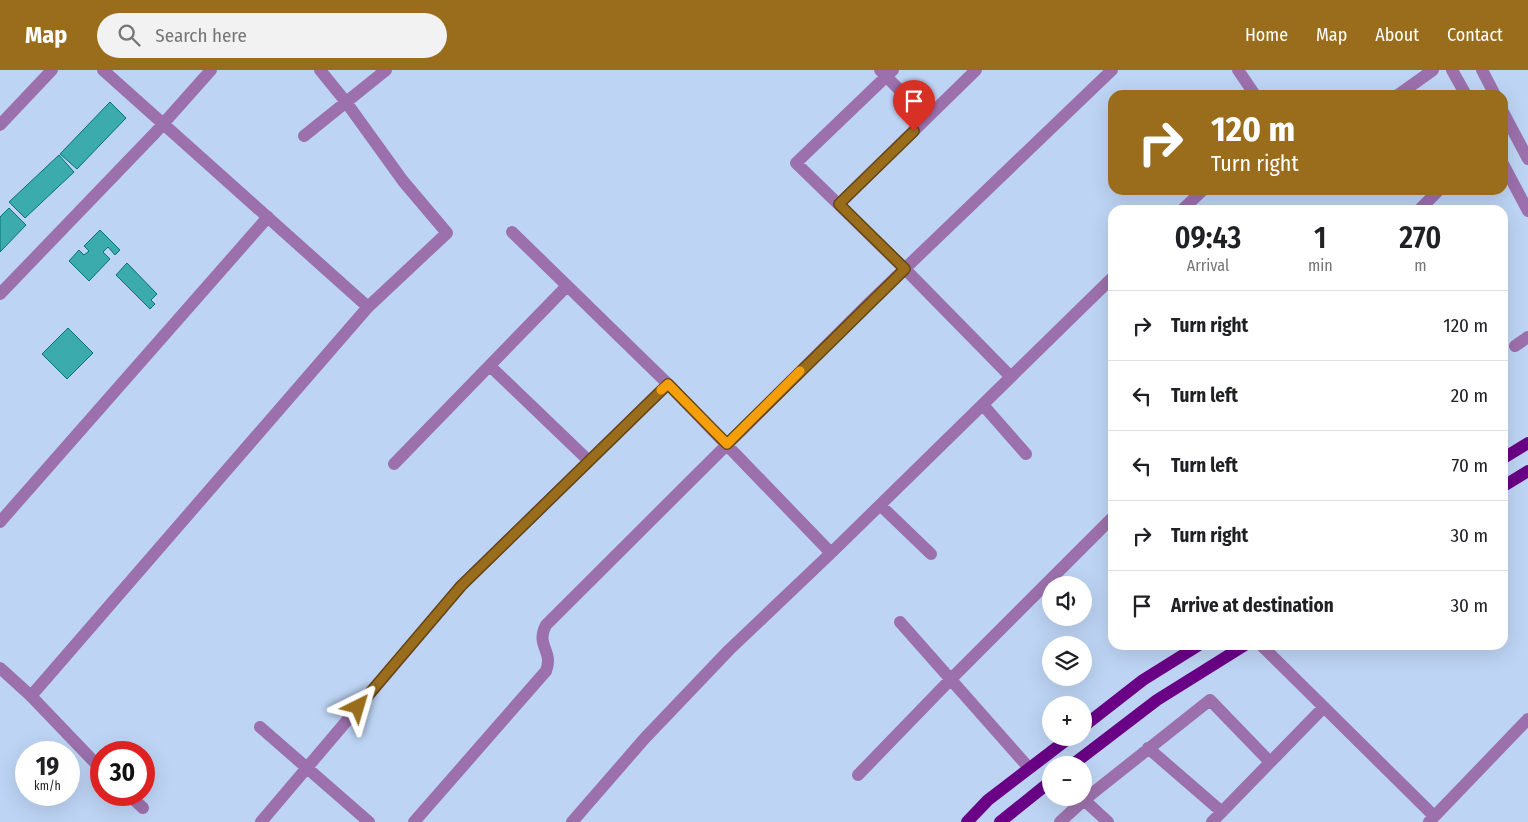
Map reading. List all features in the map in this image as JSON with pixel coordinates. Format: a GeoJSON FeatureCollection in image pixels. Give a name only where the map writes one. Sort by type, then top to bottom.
{"type":"FeatureCollection","features":[{"type":"Feature","properties":{"kind":"main road"},"geometry":{"type":"LineString","coordinates":[[1508,455],[1528,443]]}},
{"type":"Feature","properties":{"kind":"main road"},"geometry":{"type":"LineString","coordinates":[[1508,483],[1528,471]]}},
{"type":"Feature","properties":{"kind":"main road"},"geometry":{"type":"LineString","coordinates":[[1092,720],[1143,680],[1191,650]]}},
{"type":"Feature","properties":{"kind":"main road"},"geometry":{"type":"LineString","coordinates":[[1084,756],[1157,700],[1237,650]]}},
{"type":"Feature","properties":{"kind":"main road"},"geometry":{"type":"LineString","coordinates":[[967,822],[988,800],[1058,746]]}},
{"type":"Feature","properties":{"kind":"main road"},"geometry":{"type":"LineString","coordinates":[[1000,822],[1042,788]]}},
{"type":"Feature","properties":{"kind":"street"},"geometry":{"type":"LineString","coordinates":[[0,125],[52,70]]}},
{"type":"Feature","properties":{"kind":"street"},"geometry":{"type":"LineString","coordinates":[[103,70],[368,307]]}},
{"type":"Feature","properties":{"kind":"street"},"geometry":{"type":"LineString","coordinates":[[0,294],[164,124],[211,70]]}},
{"type":"Feature","properties":{"kind":"street"},"geometry":{"type":"LineString","coordinates":[[31,696],[368,307],[447,234],[402,181],[346,102],[320,70]]}},
{"type":"Feature","properties":{"kind":"street"},"geometry":{"type":"LineString","coordinates":[[304,136],[386,70]]}},
{"type":"Feature","properties":{"kind":"street"},"geometry":{"type":"LineString","coordinates":[[839,204],[976,70]]}},
{"type":"Feature","properties":{"kind":"street"},"geometry":{"type":"LineString","coordinates":[[414,822],[546,671],[550,662],[542,644],[541,634],[546,625],[905,269],[1112,70]]}},
{"type":"Feature","properties":{"kind":"street"},"geometry":{"type":"LineString","coordinates":[[1238,70],[1252,90]]}},
{"type":"Feature","properties":{"kind":"street"},"geometry":{"type":"LineString","coordinates":[[1405,90],[1433,70]]}},
{"type":"Feature","properties":{"kind":"street"},"geometry":{"type":"LineString","coordinates":[[1452,70],[1463,90]]}},
{"type":"Feature","properties":{"kind":"street"},"geometry":{"type":"LineString","coordinates":[[1482,70],[1492,90]]}},
{"type":"Feature","properties":{"kind":"street"},"geometry":{"type":"LineString","coordinates":[[927,118],[886,72],[796,163],[905,269],[1011,377]]}},
{"type":"Feature","properties":{"kind":"street"},"geometry":{"type":"LineString","coordinates":[[1508,121],[1528,159]]}},
{"type":"Feature","properties":{"kind":"street"},"geometry":{"type":"LineString","coordinates":[[1508,173],[1528,211]]}},
{"type":"Feature","properties":{"kind":"street"},"geometry":{"type":"LineString","coordinates":[[1187,205],[1198,195]]}},
{"type":"Feature","properties":{"kind":"street"},"geometry":{"type":"LineString","coordinates":[[1424,205],[1434,195]]}},
{"type":"Feature","properties":{"kind":"street"},"geometry":{"type":"LineString","coordinates":[[0,522],[268,217]]}},
{"type":"Feature","properties":{"kind":"street"},"geometry":{"type":"LineString","coordinates":[[512,232],[668,384],[831,553]]}},
{"type":"Feature","properties":{"kind":"street"},"geometry":{"type":"LineString","coordinates":[[572,822],[645,738],[722,657],[1108,282]]}},
{"type":"Feature","properties":{"kind":"street"},"geometry":{"type":"LineString","coordinates":[[394,464],[567,286]]}},
{"type":"Feature","properties":{"kind":"street"},"geometry":{"type":"LineString","coordinates":[[1515,346],[1528,337]]}},
{"type":"Feature","properties":{"kind":"street"},"geometry":{"type":"LineString","coordinates":[[490,366],[589,461]]}},
{"type":"Feature","properties":{"kind":"street"},"geometry":{"type":"LineString","coordinates":[[261,822],[461,586],[668,384]]}},
{"type":"Feature","properties":{"kind":"street"},"geometry":{"type":"LineString","coordinates":[[983,404],[1026,454]]}},
{"type":"Feature","properties":{"kind":"street"},"geometry":{"type":"LineString","coordinates":[[880,505],[931,554]]}},
{"type":"Feature","properties":{"kind":"street"},"geometry":{"type":"LineString","coordinates":[[858,776],[951,679],[1108,522]]}},
{"type":"Feature","properties":{"kind":"street"},"geometry":{"type":"LineString","coordinates":[[900,622],[1029,768]]}},
{"type":"Feature","properties":{"kind":"street"},"geometry":{"type":"LineString","coordinates":[[1266,650],[1432,819],[1528,719]]}},
{"type":"Feature","properties":{"kind":"street"},"geometry":{"type":"LineString","coordinates":[[0,668],[31,696],[90,758]]}},
{"type":"Feature","properties":{"kind":"street"},"geometry":{"type":"LineString","coordinates":[[1092,794],[1210,700],[1270,762]]}},
{"type":"Feature","properties":{"kind":"street"},"geometry":{"type":"LineString","coordinates":[[1212,822],[1324,707]]}},
{"type":"Feature","properties":{"kind":"street"},"geometry":{"type":"LineString","coordinates":[[260,727],[369,822]]}},
{"type":"Feature","properties":{"kind":"street"},"geometry":{"type":"LineString","coordinates":[[1148,748],[1222,812]]}},
{"type":"Feature","properties":{"kind":"street"},"geometry":{"type":"LineString","coordinates":[[1060,822],[1077,806]]}},
{"type":"Feature","properties":{"kind":"street"},"geometry":{"type":"LineString","coordinates":[[1091,806],[1108,822]]}},
{"type":"Feature","properties":{"kind":"building"},"geometry":{"type":"Polygon","coordinates":[[[110,102],[126,118],[77,169],[60,154],[110,102]]]}},
{"type":"Feature","properties":{"kind":"building"},"geometry":{"type":"Polygon","coordinates":[[[59,155],[74,172],[25,218],[9,202],[59,155]]]}},
{"type":"Feature","properties":{"kind":"building"},"geometry":{"type":"Polygon","coordinates":[[[9,208],[26,225],[0,252],[0,217],[9,208]]]}},
{"type":"Feature","properties":{"kind":"building"},"geometry":{"type":"Polygon","coordinates":[[[100,230],[120,250],[115,255],[108,247],[103,252],[110,259],[89,281],[69,261],[79,250],[84,255],[89,251],[84,246],[100,230]]]}},
{"type":"Feature","properties":{"kind":"building"},"geometry":{"type":"Polygon","coordinates":[[[127,263],[157,294],[151,300],[155,304],[150,309],[116,275],[127,263]]]}},
{"type":"Feature","properties":{"kind":"building"},"geometry":{"type":"Polygon","coordinates":[[[68,328],[93,353],[67,379],[42,354],[68,328]]]}},
{"type":"Feature","properties":{"kind":"slow traffic"},"geometry":{"type":"LineString","coordinates":[[661,390],[668,384],[727,444],[800,371]]}},
{"type":"Feature","properties":{"kind":"route"},"geometry":{"type":"LineString","coordinates":[[358,707],[461,586],[668,384],[727,444],[905,269],[839,204],[914,131]]}}]}
